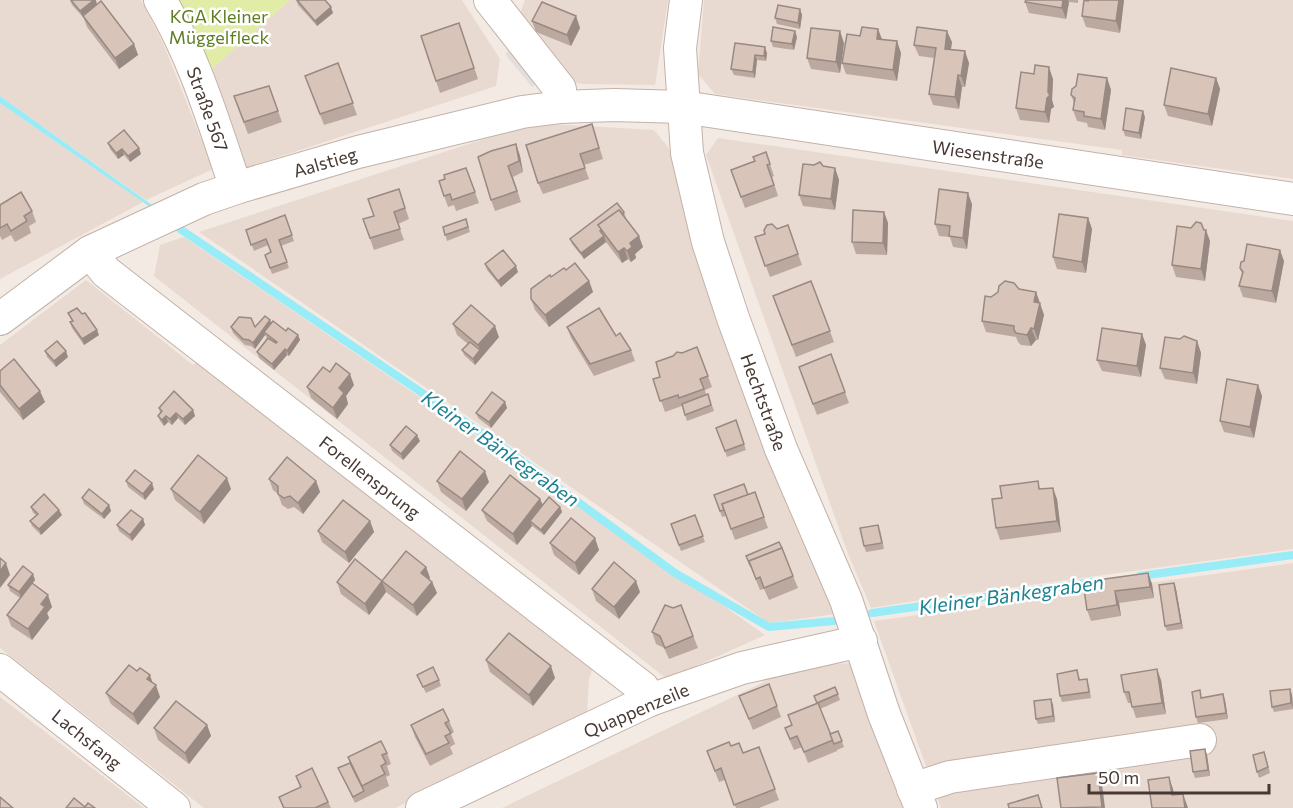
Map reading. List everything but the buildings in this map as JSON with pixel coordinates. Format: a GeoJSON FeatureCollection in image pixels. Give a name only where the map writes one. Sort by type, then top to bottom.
{"type":"FeatureCollection","features":[{"type":"Feature","properties":{"kind":"street","name":"Straße 567"},"geometry":{"type":"LineString","coordinates":[[160,0],[171,18],[199,79],[236,188]]}},
{"type":"Feature","properties":{"kind":"street"},"geometry":{"type":"LineString","coordinates":[[490,0],[560,89],[561,107]]}},
{"type":"Feature","properties":{"kind":"street","name":"Hechtstraße"},"geometry":{"type":"LineString","coordinates":[[686,0],[680,48],[687,153],[708,242],[781,449],[846,600],[884,714],[917,799],[950,777],[1200,740]]}},
{"type":"Feature","properties":{"kind":"street","name":"Aalstieg"},"geometry":{"type":"LineString","coordinates":[[0,319],[90,252],[204,198],[236,188],[358,152],[522,112],[561,107],[614,105],[683,107]]}},
{"type":"Feature","properties":{"kind":"street","name":"Wiesenstraße"},"geometry":{"type":"LineString","coordinates":[[683,107],[1293,199]]}},
{"type":"Feature","properties":{"kind":"street","name":"Forellensprung"},"geometry":{"type":"LineString","coordinates":[[90,252],[106,272],[643,688],[650,700]]}},
{"type":"Feature","properties":{"kind":"street","name":"Quappenzeile"},"geometry":{"type":"LineString","coordinates":[[422,808],[650,700],[742,668],[861,641]]}},
{"type":"Feature","properties":{"kind":"street","name":"Lachsfang"},"geometry":{"type":"LineString","coordinates":[[0,670],[174,808]]}},
{"type":"Feature","properties":{"kind":"shaded area"},"geometry":{"type":"Polygon","coordinates":[[[0,0],[141,0],[163,43],[213,169],[146,200],[0,96],[0,0]]]}},
{"type":"Feature","properties":{"kind":"shaded area"},"geometry":{"type":"Polygon","coordinates":[[[290,0],[462,0],[500,59],[496,86],[245,168],[208,72],[290,0]]]}},
{"type":"Feature","properties":{"kind":"shaded area"},"geometry":{"type":"Polygon","coordinates":[[[525,0],[668,0],[655,85],[572,82],[516,24],[525,0]]]}},
{"type":"Feature","properties":{"kind":"shaded area"},"geometry":{"type":"Polygon","coordinates":[[[704,0],[1293,0],[1293,179],[1122,155],[1122,150],[715,94],[698,74],[704,0]]]}},
{"type":"Feature","properties":{"kind":"shaded area"},"geometry":{"type":"Polygon","coordinates":[[[518,44],[545,77],[532,87],[505,54],[518,44]]]}},
{"type":"Feature","properties":{"kind":"shaded area"},"geometry":{"type":"Polygon","coordinates":[[[0,103],[143,202],[0,279],[0,103]]]}},
{"type":"Feature","properties":{"kind":"shaded area"},"geometry":{"type":"Polygon","coordinates":[[[533,123],[654,130],[668,147],[673,157],[689,232],[800,537],[812,553],[843,613],[769,623],[199,232],[533,123]]]}},
{"type":"Feature","properties":{"kind":"shaded area"},"geometry":{"type":"Polygon","coordinates":[[[718,138],[1293,221],[1293,549],[871,608],[848,554],[706,155],[718,138]]]}},
{"type":"Feature","properties":{"kind":"shaded area"},"geometry":{"type":"Polygon","coordinates":[[[184,237],[627,538],[765,635],[667,679],[154,276],[160,245],[184,237]]]}},
{"type":"Feature","properties":{"kind":"shaded area"},"geometry":{"type":"Polygon","coordinates":[[[86,280],[193,365],[200,358],[593,667],[589,680],[587,715],[395,808],[204,808],[0,648],[0,345],[86,280]]]}},
{"type":"Feature","properties":{"kind":"shaded area"},"geometry":{"type":"Polygon","coordinates":[[[1293,563],[1293,808],[941,808],[874,621],[1293,563]]]}},
{"type":"Feature","properties":{"kind":"shaded area"},"geometry":{"type":"Polygon","coordinates":[[[851,663],[903,808],[502,808],[797,666],[851,663]]]}},
{"type":"Feature","properties":{"kind":"shaded area"},"geometry":{"type":"Polygon","coordinates":[[[0,697],[144,808],[0,808],[0,697]]]}},
{"type":"Feature","properties":{"kind":"green space","name":"KGA Kleiner Müggelfleck"},"geometry":{"type":"Polygon","coordinates":[[[174,0],[290,0],[208,72],[174,0]]]}},
{"type":"Feature","properties":{"kind":"water"},"geometry":{"type":"Polygon","coordinates":[[[0,96],[152,205],[150,207],[0,103],[0,96]]]}},
{"type":"Feature","properties":{"kind":"waterway","name":"Kleiner Bänkegraben"},"geometry":{"type":"LineString","coordinates":[[180,229],[511,453],[675,573],[769,627],[834,621]]}},
{"type":"Feature","properties":{"kind":"waterway","name":"Kleiner Bänkegraben"},"geometry":{"type":"LineString","coordinates":[[1140,576],[1293,555]]}},
{"type":"Feature","properties":{"kind":"waterway","name":"Kleiner Bänkegraben"},"geometry":{"type":"LineString","coordinates":[[872,613],[1092,582]]}}]}
